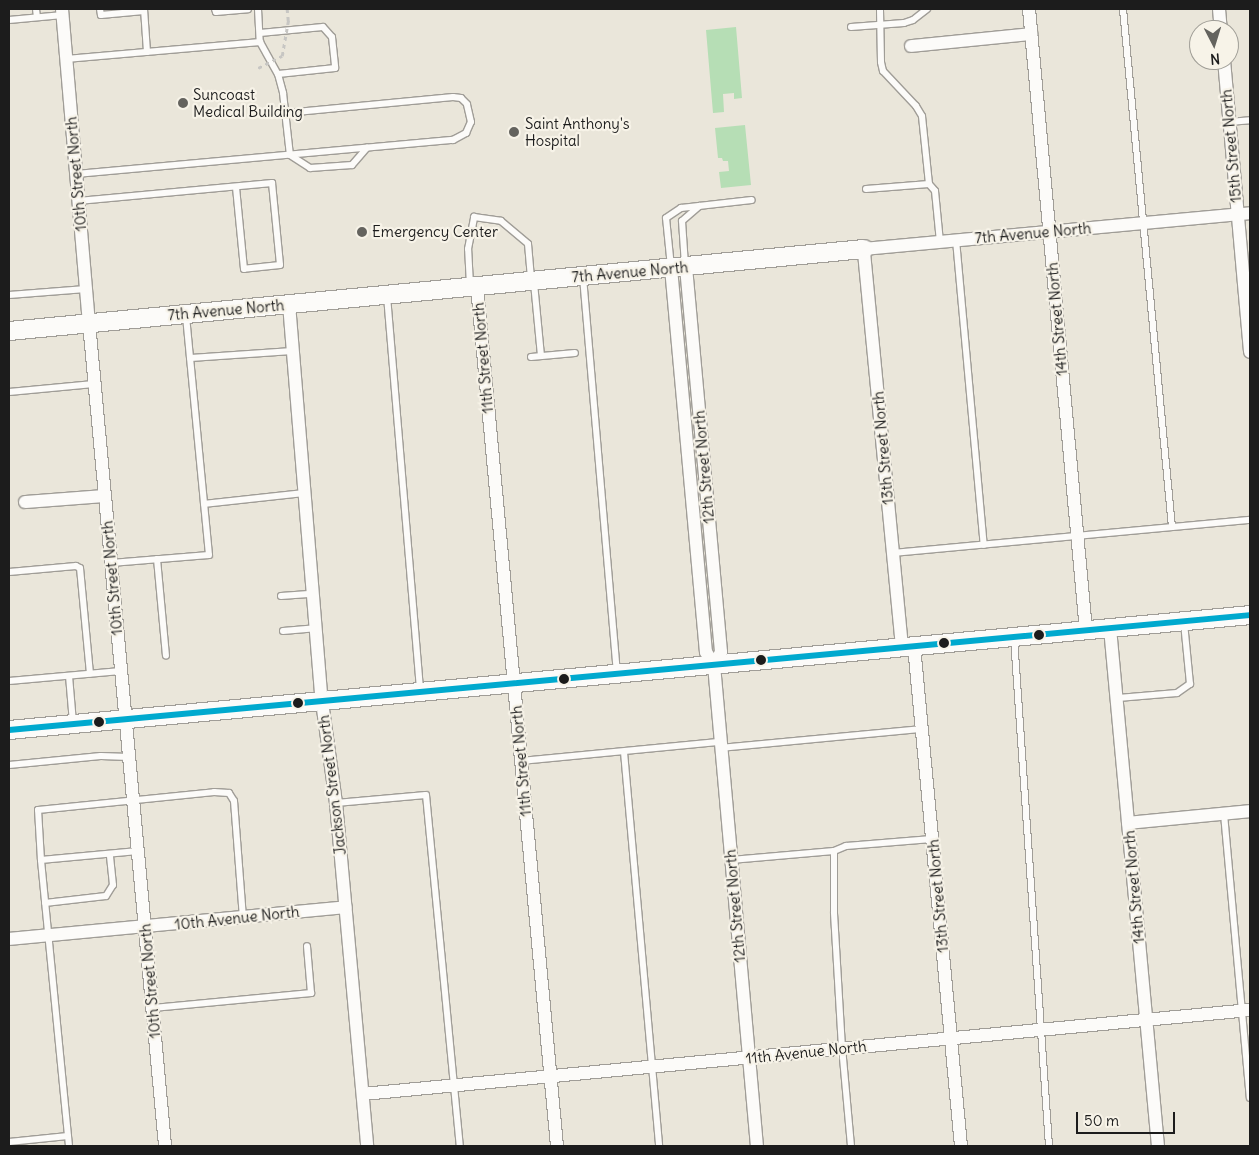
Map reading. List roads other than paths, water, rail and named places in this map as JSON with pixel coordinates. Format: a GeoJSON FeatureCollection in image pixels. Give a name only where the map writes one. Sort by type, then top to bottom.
{"type":"FeatureCollection","features":[{"type":"Feature","properties":{"kind":"street","name":"14th Street North"},"geometry":{"type":"LineString","coordinates":[[1029,9],[1086,630]]}},
{"type":"Feature","properties":{"kind":"street","name":"10th Street North"},"geometry":{"type":"LineString","coordinates":[[63,12],[94,384],[165,1146]]}},
{"type":"Feature","properties":{"kind":"street"},"geometry":{"type":"LineString","coordinates":[[912,46],[1031,34]]}},
{"type":"Feature","properties":{"kind":"street","name":"15th Street North"},"geometry":{"type":"LineString","coordinates":[[1225,70],[1229,122],[1244,213],[1250,352]]}},
{"type":"Feature","properties":{"kind":"street","name":"7th Avenue North"},"geometry":{"type":"LineString","coordinates":[[9,331],[1244,213]]}},
{"type":"Feature","properties":{"kind":"street","name":"13th Street North"},"geometry":{"type":"LineString","coordinates":[[864,249],[893,553],[922,729],[961,1146]]}},
{"type":"Feature","properties":{"kind":"street","name":"12th Street North"},"geometry":{"type":"LineString","coordinates":[[678,268],[706,652],[714,665],[757,1146]]}},
{"type":"Feature","properties":{"kind":"street","name":"11th Street North"},"geometry":{"type":"LineString","coordinates":[[473,287],[514,683],[557,1146]]}},
{"type":"Feature","properties":{"kind":"street","name":"Jackson Street North"},"geometry":{"type":"LineString","coordinates":[[289,304],[315,628],[322,702],[336,803],[368,1146]]}},
{"type":"Feature","properties":{"kind":"street"},"geometry":{"type":"LineString","coordinates":[[25,502],[105,496]]}},
{"type":"Feature","properties":{"kind":"street"},"geometry":{"type":"LineString","coordinates":[[9,730],[1250,615]]}},
{"type":"Feature","properties":{"kind":"street","name":"14th Street North"},"geometry":{"type":"LineString","coordinates":[[1110,628],[1118,698],[1158,1146]]}},
{"type":"Feature","properties":{"kind":"street"},"geometry":{"type":"LineString","coordinates":[[1128,823],[1250,811]]}},
{"type":"Feature","properties":{"kind":"street","name":"10th Avenue North"},"geometry":{"type":"LineString","coordinates":[[9,939],[345,907]]}},
{"type":"Feature","properties":{"kind":"street","name":"11th Avenue North"},"geometry":{"type":"LineString","coordinates":[[363,1094],[1246,1010]]}},
{"type":"Feature","properties":{"kind":"lane"},"geometry":{"type":"LineString","coordinates":[[36,9],[37,17]]}},
{"type":"Feature","properties":{"kind":"lane"},"geometry":{"type":"LineString","coordinates":[[100,9],[101,15],[144,10],[148,52]]}},
{"type":"Feature","properties":{"kind":"lane"},"geometry":{"type":"LineString","coordinates":[[215,9],[216,12],[248,9]]}},
{"type":"Feature","properties":{"kind":"lane"},"geometry":{"type":"LineString","coordinates":[[258,9],[260,42],[278,74],[286,113],[290,154],[310,168],[352,165],[367,148]]}},
{"type":"Feature","properties":{"kind":"lane"},"geometry":{"type":"LineString","coordinates":[[880,9],[881,62],[883,71],[916,106],[922,116],[929,184],[934,191],[940,242]]}},
{"type":"Feature","properties":{"kind":"lane"},"geometry":{"type":"LineString","coordinates":[[851,27],[913,20],[927,9]]}},
{"type":"Feature","properties":{"kind":"lane"},"geometry":{"type":"LineString","coordinates":[[1123,9],[1172,527]]}},
{"type":"Feature","properties":{"kind":"lane"},"geometry":{"type":"LineString","coordinates":[[9,20],[63,12]]}},
{"type":"Feature","properties":{"kind":"lane"},"geometry":{"type":"LineString","coordinates":[[260,33],[323,27],[332,37],[335,68],[278,74]]}},
{"type":"Feature","properties":{"kind":"lane"},"geometry":{"type":"LineString","coordinates":[[66,59],[260,42]]}},
{"type":"Feature","properties":{"kind":"lane"},"geometry":{"type":"LineString","coordinates":[[76,174],[367,148],[460,137],[470,127],[467,104],[461,98],[286,113]]}},
{"type":"Feature","properties":{"kind":"lane"},"geometry":{"type":"LineString","coordinates":[[1229,122],[1250,120]]}},
{"type":"Feature","properties":{"kind":"lane"},"geometry":{"type":"LineString","coordinates":[[78,202],[272,183],[280,265],[244,269],[236,187]]}},
{"type":"Feature","properties":{"kind":"lane"},"geometry":{"type":"LineString","coordinates":[[866,189],[929,184]]}},
{"type":"Feature","properties":{"kind":"lane"},"geometry":{"type":"LineString","coordinates":[[678,268],[666,218],[681,208],[752,200]]}},
{"type":"Feature","properties":{"kind":"lane"},"geometry":{"type":"LineString","coordinates":[[678,268],[682,221],[700,206]]}},
{"type":"Feature","properties":{"kind":"lane"},"geometry":{"type":"LineString","coordinates":[[473,287],[468,249],[474,217],[501,221],[528,244],[541,356]]}},
{"type":"Feature","properties":{"kind":"lane"},"geometry":{"type":"LineString","coordinates":[[956,240],[984,545]]}},
{"type":"Feature","properties":{"kind":"lane"},"geometry":{"type":"LineString","coordinates":[[583,277],[617,674]]}},
{"type":"Feature","properties":{"kind":"lane"},"geometry":{"type":"LineString","coordinates":[[9,295],[86,289]]}},
{"type":"Feature","properties":{"kind":"lane"},"geometry":{"type":"LineString","coordinates":[[387,295],[420,692]]}},
{"type":"Feature","properties":{"kind":"lane"},"geometry":{"type":"LineString","coordinates":[[111,563],[209,555],[186,314]]}},
{"type":"Feature","properties":{"kind":"lane"},"geometry":{"type":"LineString","coordinates":[[190,358],[294,351]]}},
{"type":"Feature","properties":{"kind":"lane"},"geometry":{"type":"LineString","coordinates":[[531,357],[575,353]]}},
{"type":"Feature","properties":{"kind":"lane"},"geometry":{"type":"LineString","coordinates":[[9,392],[94,384]]}},
{"type":"Feature","properties":{"kind":"lane"},"geometry":{"type":"LineString","coordinates":[[204,504],[303,493]]}},
{"type":"Feature","properties":{"kind":"lane"},"geometry":{"type":"LineString","coordinates":[[893,553],[1250,520]]}},
{"type":"Feature","properties":{"kind":"lane"},"geometry":{"type":"LineString","coordinates":[[158,559],[166,656]]}},
{"type":"Feature","properties":{"kind":"lane"},"geometry":{"type":"LineString","coordinates":[[9,572],[76,566],[80,568],[90,674]]}},
{"type":"Feature","properties":{"kind":"lane"},"geometry":{"type":"LineString","coordinates":[[281,596],[312,594]]}},
{"type":"Feature","properties":{"kind":"lane"},"geometry":{"type":"LineString","coordinates":[[1118,698],[1177,693],[1190,684],[1184,622]]}},
{"type":"Feature","properties":{"kind":"lane"},"geometry":{"type":"LineString","coordinates":[[283,630],[315,628]]}},
{"type":"Feature","properties":{"kind":"lane"},"geometry":{"type":"LineString","coordinates":[[1014,637],[1049,1146]]}},
{"type":"Feature","properties":{"kind":"lane"},"geometry":{"type":"LineString","coordinates":[[9,681],[121,670]]}},
{"type":"Feature","properties":{"kind":"lane"},"geometry":{"type":"LineString","coordinates":[[69,676],[73,724]]}},
{"type":"Feature","properties":{"kind":"lane"},"geometry":{"type":"LineString","coordinates":[[521,761],[922,729]]}},
{"type":"Feature","properties":{"kind":"lane"},"geometry":{"type":"LineString","coordinates":[[624,752],[659,1146]]}},
{"type":"Feature","properties":{"kind":"lane"},"geometry":{"type":"LineString","coordinates":[[9,765],[101,756],[129,757]]}},
{"type":"Feature","properties":{"kind":"lane"},"geometry":{"type":"LineString","coordinates":[[69,1146],[45,903],[38,810],[133,800],[229,793],[234,801],[243,917]]}},
{"type":"Feature","properties":{"kind":"lane"},"geometry":{"type":"LineString","coordinates":[[336,803],[426,795],[460,1146]]}},
{"type":"Feature","properties":{"kind":"lane"},"geometry":{"type":"LineString","coordinates":[[1224,814],[1246,1010],[1250,1098]]}},
{"type":"Feature","properties":{"kind":"lane"},"geometry":{"type":"LineString","coordinates":[[731,860],[834,851],[846,846],[932,839]]}},
{"type":"Feature","properties":{"kind":"lane"},"geometry":{"type":"LineString","coordinates":[[42,860],[138,851]]}},
{"type":"Feature","properties":{"kind":"lane"},"geometry":{"type":"LineString","coordinates":[[834,851],[834,912],[842,1048],[851,1146]]}},
{"type":"Feature","properties":{"kind":"lane"},"geometry":{"type":"LineString","coordinates":[[45,903],[106,896],[114,885],[110,854]]}},
{"type":"Feature","properties":{"kind":"lane"},"geometry":{"type":"LineString","coordinates":[[152,1008],[311,993],[307,946]]}},
{"type":"Feature","properties":{"kind":"lane"},"geometry":{"type":"LineString","coordinates":[[9,1142],[68,1136]]}},
{"type":"Feature","properties":{"kind":"place","name":"Suncoast Medical Building"},"geometry":{"type":"Point","coordinates":[183,103]}},
{"type":"Feature","properties":{"kind":"place","name":"Saint Anthony's Hospital"},"geometry":{"type":"Point","coordinates":[514,132]}},
{"type":"Feature","properties":{"kind":"place","name":"Emergency Center"},"geometry":{"type":"Point","coordinates":[362,232]}}]}
